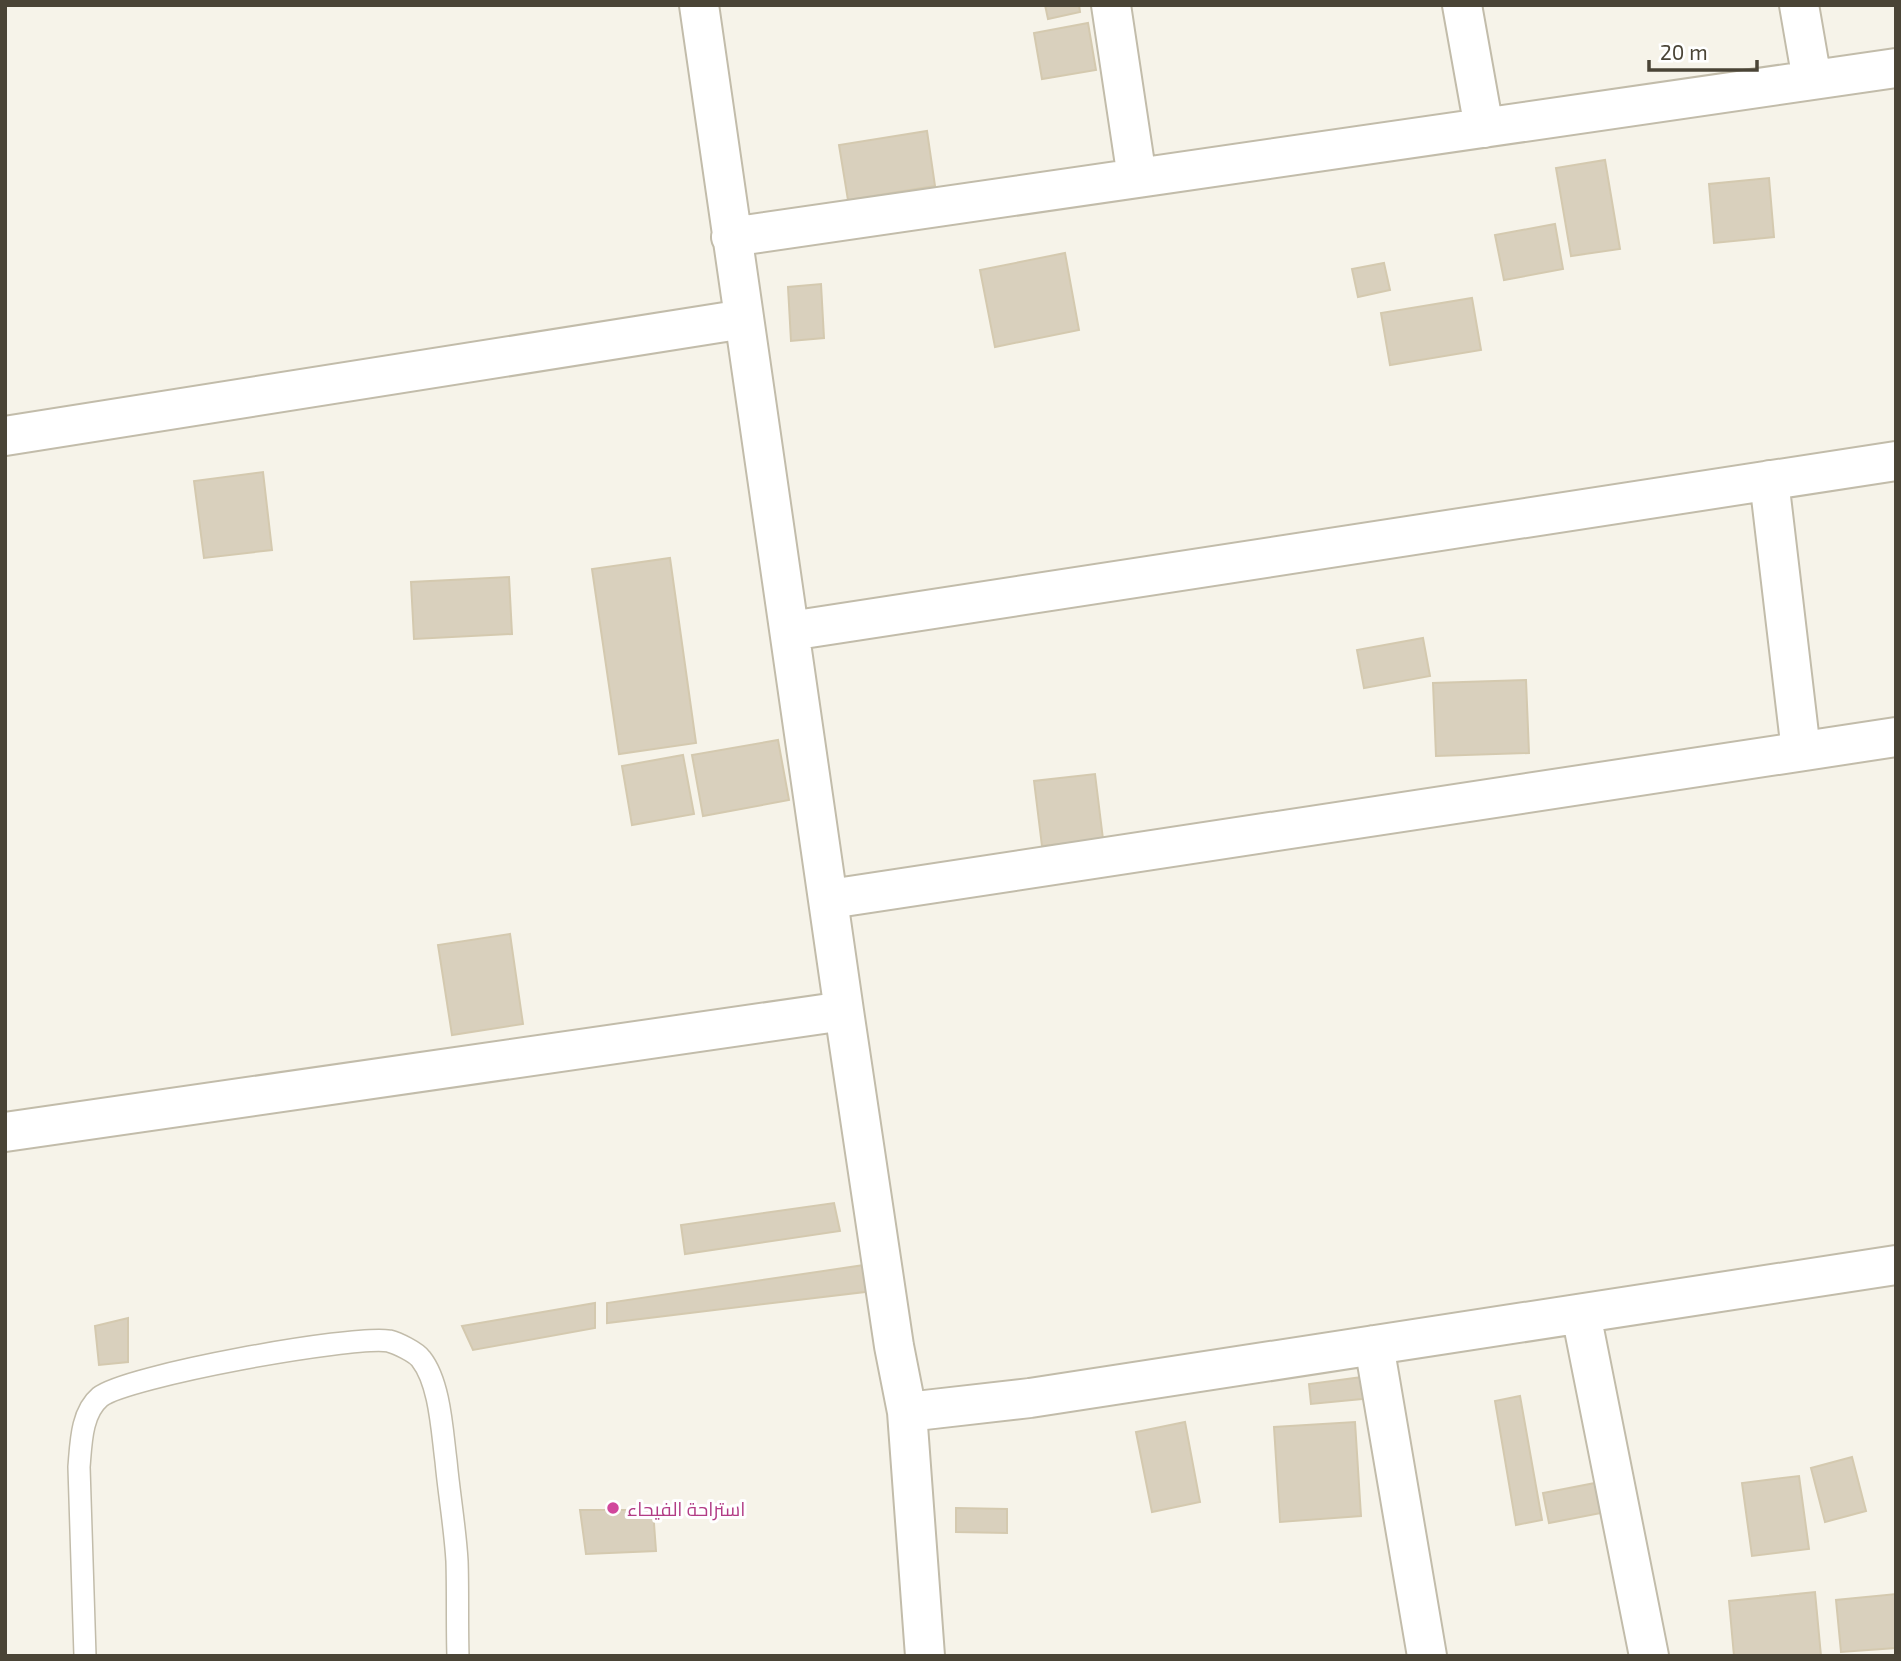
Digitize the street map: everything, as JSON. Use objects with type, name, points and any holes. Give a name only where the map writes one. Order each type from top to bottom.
[{"type":"street","points":[[699,5],[830,899],[844,1011],[894,1346],[907,1412],[925,1656]]},
{"type":"street","points":[[1111,5],[1137,178]]},
{"type":"street","points":[[1462,5],[1483,128]]},
{"type":"street","points":[[1800,5],[1812,80]]},
{"type":"street","points":[[732,236],[1896,68]]},
{"type":"street","points":[[5,436],[744,319]]},
{"type":"street","points":[[790,631],[1896,461]]},
{"type":"street","points":[[1769,480],[1801,751]]},
{"type":"street","points":[[830,899],[1896,737]]},
{"type":"street","points":[[5,1132],[844,1011]]},
{"type":"street","points":[[907,1412],[1030,1398],[1896,1265]]},
{"type":"street","points":[[1581,1314],[1649,1656]]},
{"type":"street","points":[[1374,1345],[1427,1656]]},
{"type":"lane","points":[[85,1656],[79,1466],[82,1435],[89,1413],[98,1399],[112,1390],[166,1375],[347,1341],[391,1341],[420,1357],[432,1378],[442,1425],[457,1558],[458,1656]]},
{"type":"building","points":[[1045,5],[1079,5],[1080,12],[1048,19]]},
{"type":"building","points":[[1088,23],[1096,70],[1042,79],[1034,33]]},
{"type":"building","points":[[927,131],[935,186],[848,200],[839,145]]},
{"type":"building","points":[[1605,160],[1620,249],[1571,256],[1556,168]]},
{"type":"building","points":[[1769,178],[1774,237],[1714,243],[1709,184]]},
{"type":"building","points":[[1555,224],[1563,269],[1504,280],[1495,235]]},
{"type":"building","points":[[1065,253],[1079,330],[995,347],[980,270]]},
{"type":"building","points":[[1384,263],[1390,290],[1358,297],[1352,269]]},
{"type":"building","points":[[821,284],[824,338],[791,341],[788,287]]},
{"type":"building","points":[[1472,298],[1481,350],[1390,365],[1381,313]]},
{"type":"building","points":[[263,472],[272,550],[204,558],[194,481]]},
{"type":"building","points":[[670,558],[696,743],[619,754],[592,569]]},
{"type":"building","points":[[509,577],[512,634],[414,639],[411,582]]},
{"type":"building","points":[[1423,638],[1430,676],[1364,688],[1357,650]]},
{"type":"building","points":[[1526,680],[1529,753],[1436,756],[1433,683]]},
{"type":"building","points":[[778,740],[789,800],[703,816],[692,755]]},
{"type":"building","points":[[683,755],[694,814],[632,825],[622,766]]},
{"type":"building","points":[[1095,774],[1103,839],[1042,846],[1034,781]]},
{"type":"building","points":[[510,934],[523,1024],[452,1035],[438,945]]},
{"type":"building","points":[[834,1203],[840,1231],[685,1254],[681,1225]]},
{"type":"building","points":[[871,1264],[873,1291],[607,1323],[607,1303]]},
{"type":"building","points":[[595,1303],[595,1328],[473,1350],[462,1326]]},
{"type":"building","points":[[128,1318],[128,1362],[99,1365],[95,1326]]},
{"type":"building","points":[[1370,1376],[1372,1398],[1311,1404],[1309,1384]]},
{"type":"building","points":[[1520,1396],[1542,1520],[1516,1525],[1495,1401]]},
{"type":"building","points":[[1185,1422],[1200,1502],[1152,1512],[1136,1432]]},
{"type":"building","points":[[1355,1422],[1361,1516],[1280,1522],[1274,1427]]},
{"type":"building","points":[[1852,1457],[1866,1511],[1825,1522],[1811,1468]]},
{"type":"building","points":[[1799,1476],[1809,1549],[1752,1556],[1742,1483]]},
{"type":"building","points":[[1595,1483],[1601,1513],[1549,1523],[1543,1493]]},
{"type":"building","points":[[956,1508],[1007,1509],[1007,1533],[956,1532]]},
{"type":"building","points":[[580,1510],[653,1510],[656,1551],[586,1554]]},
{"type":"building","points":[[1815,1592],[1821,1656],[1734,1656],[1729,1601]]},
{"type":"building","points":[[1896,1594],[1896,1648],[1841,1652],[1836,1600]]},
{"type":"place","name":"استراحة الفيحاء","points":[[613,1508]]}]
